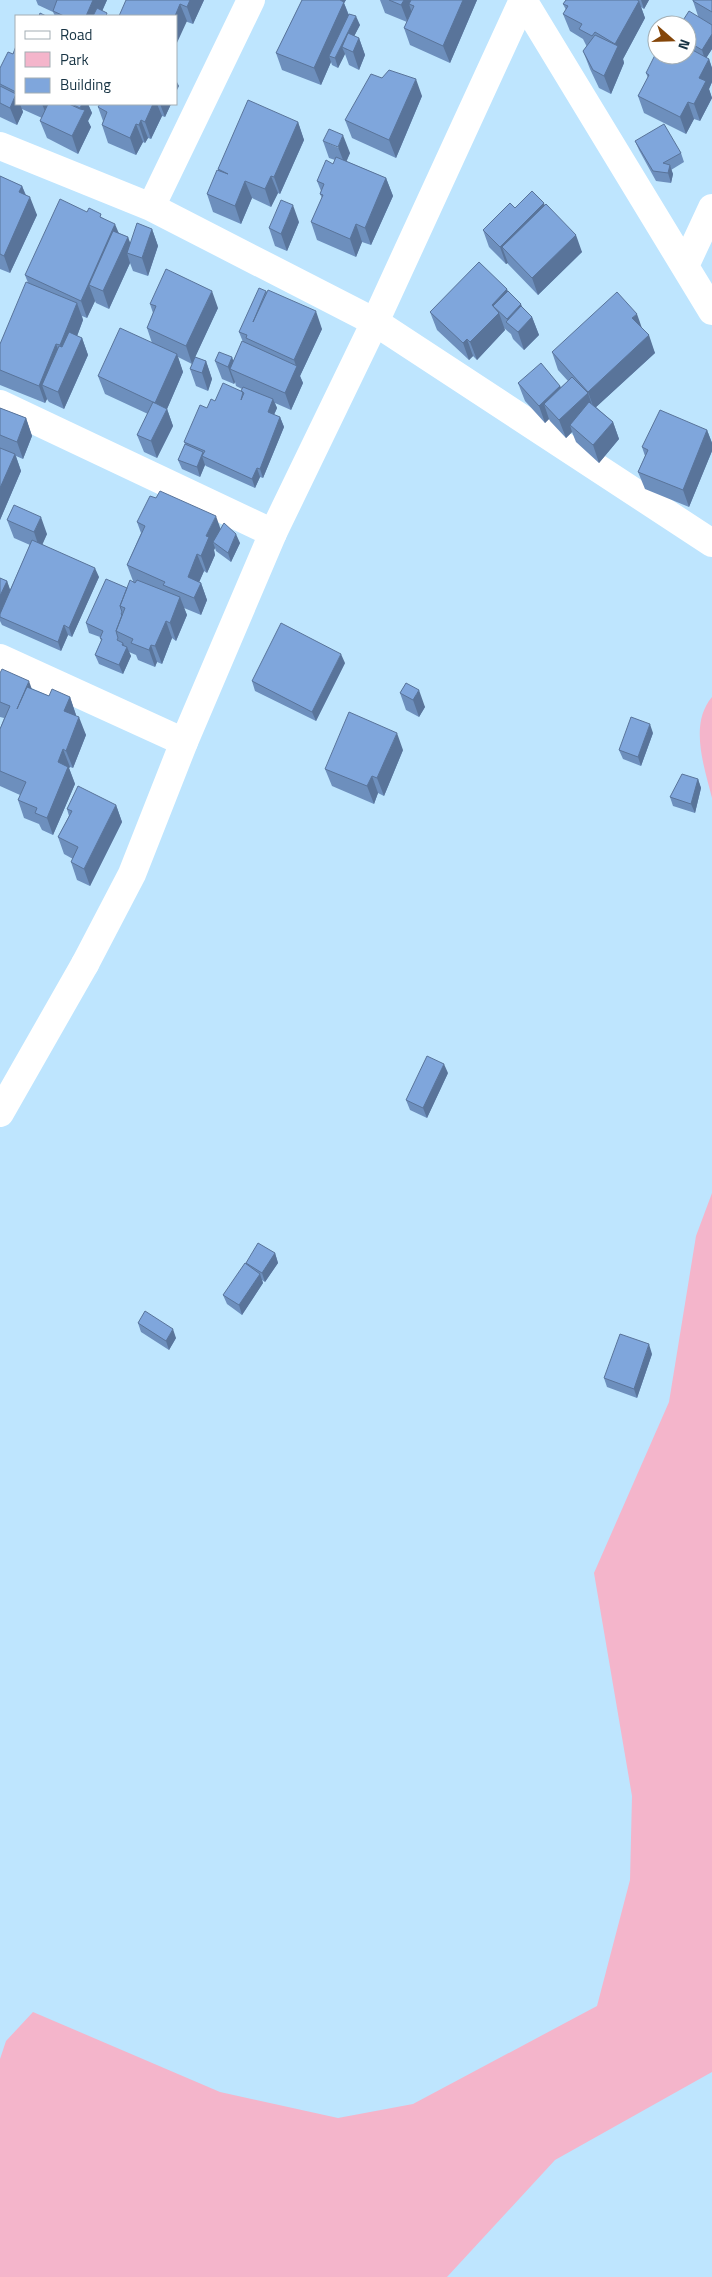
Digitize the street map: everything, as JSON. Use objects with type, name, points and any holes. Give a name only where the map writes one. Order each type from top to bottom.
[{"type":"street","points":[[151,207],[251,0]]},
{"type":"street","points":[[523,0],[712,312]]},
{"type":"street","points":[[0,1113],[85,964],[132,874],[184,742],[274,533],[375,322],[523,0]]},
{"type":"street","points":[[0,146],[151,207],[375,322],[712,543]]},
{"type":"street","points":[[684,266],[712,208]]},
{"type":"street","points":[[0,404],[274,533]]},
{"type":"street","points":[[0,658],[184,742]]},
{"type":"green space","points":[[712,697],[712,798],[702,759],[700,732],[705,708]]},
{"type":"green space","points":[[712,1193],[712,2072],[555,2160],[447,2277],[0,2277],[0,2059],[6,2041],[33,2012],[220,2092],[338,2118],[413,2104],[597,2006],[630,1880],[632,1796],[594,1573],[669,1402],[696,1236]]},
{"type":"building","points":[[57,0],[93,0],[86,15],[62,15],[53,11]]},
{"type":"building","points":[[126,0],[190,0],[187,7],[180,4],[175,15],[119,15]]},
{"type":"building","points":[[302,0],[340,0],[344,2],[314,68],[276,53]]},
{"type":"building","points":[[389,0],[404,0],[401,5]]},
{"type":"building","points":[[411,0],[463,0],[443,46],[404,28],[414,6],[409,4]]},
{"type":"building","points":[[566,0],[639,1],[615,44],[595,32],[592,36],[579,29],[582,24],[563,14],[568,6],[563,4]]},
{"type":"building","points":[[712,0],[712,12],[693,1]]},
{"type":"building","points":[[97,8],[107,13],[106,15],[94,15]]},
{"type":"building","points":[[689,11],[696,15],[686,15]]},
{"type":"building","points":[[349,14],[356,16],[335,58],[329,56]]},
{"type":"building","points":[[697,16],[712,25],[712,34],[702,50],[697,47]]},
{"type":"building","points":[[348,33],[359,38],[353,52],[342,47]]},
{"type":"building","points":[[595,35],[618,46],[604,76],[593,70],[583,51]]},
{"type":"building","points":[[15,49],[15,92],[0,84],[0,68],[8,52],[13,54]]},
{"type":"building","points":[[697,52],[709,59],[699,78],[706,81],[694,104],[688,102],[680,117],[638,96],[649,75],[646,73],[650,65],[697,65]]},
{"type":"building","points":[[389,70],[416,79],[389,140],[345,120],[371,74],[382,78]]},
{"type":"building","points":[[0,86],[15,94],[10,108],[0,103]]},
{"type":"building","points":[[248,100],[298,122],[274,177],[271,176],[265,189],[245,181],[235,206],[207,194],[217,170],[228,174],[218,169]]},
{"type":"building","points":[[48,105],[71,105],[85,110],[72,136],[40,121]]},
{"type":"building","points":[[99,105],[153,105],[145,122],[141,120],[139,125],[136,124],[130,138],[102,125],[107,112],[98,107]]},
{"type":"building","points":[[664,124],[681,153],[663,163],[670,165],[668,173],[653,171],[635,141]]},
{"type":"building","points":[[329,129],[343,135],[338,147],[323,141]]},
{"type":"building","points":[[336,157],[386,178],[365,228],[356,224],[350,239],[311,222],[323,195],[320,194],[324,184],[317,181],[326,160],[333,164]]},
{"type":"building","points":[[0,176],[22,186],[19,192],[30,197],[4,256],[0,254]]},
{"type":"building","points":[[532,191],[544,203],[500,247],[483,230],[510,203],[515,208]]},
{"type":"building","points":[[60,199],[87,212],[89,208],[101,214],[100,217],[115,224],[81,301],[25,275]]},
{"type":"building","points":[[281,200],[293,205],[281,234],[269,228]]},
{"type":"building","points":[[546,204],[576,235],[532,278],[502,247]]},
{"type":"building","points":[[137,223],[152,229],[142,258],[127,253]]},
{"type":"building","points":[[113,231],[128,237],[103,291],[89,285]]},
{"type":"building","points":[[479,262],[507,289],[492,305],[499,313],[470,342],[467,339],[463,343],[430,312]]},
{"type":"building","points":[[166,269],[212,291],[186,346],[147,328],[156,306],[150,304]]},
{"type":"building","points":[[26,282],[77,303],[60,345],[56,344],[39,386],[0,370],[0,344]]},
{"type":"building","points":[[259,288],[266,291],[253,322],[268,290],[316,311],[294,360],[246,338],[247,335],[239,332]]},
{"type":"building","points":[[508,291],[521,304],[507,319],[493,306]]},
{"type":"building","points":[[617,292],[637,314],[632,318],[649,335],[588,392],[552,352]]},
{"type":"building","points":[[521,306],[532,317],[518,332],[506,322]]},
{"type":"building","points":[[120,328],[177,354],[155,403],[98,376]]},
{"type":"building","points":[[69,332],[82,338],[58,392],[42,385],[59,346],[62,347]]},
{"type":"building","points":[[242,341],[297,366],[285,393],[230,369]]},
{"type":"building","points":[[219,352],[232,357],[228,367],[215,361]]},
{"type":"building","points":[[195,357],[206,361],[202,373],[190,369]]},
{"type":"building","points":[[541,363],[560,386],[539,406],[518,383]]},
{"type":"building","points":[[572,377],[588,393],[559,420],[544,404]]},
{"type":"building","points":[[223,383],[241,391],[243,387],[273,399],[268,412],[280,417],[260,469],[257,468],[252,479],[202,456],[205,451],[184,442],[200,405],[207,408],[211,399],[215,401]]},
{"type":"building","points":[[153,402],[167,409],[151,441],[137,435]]},
{"type":"building","points":[[589,402],[613,422],[593,445],[570,425]]},
{"type":"building","points":[[0,408],[26,418],[17,442],[0,435]]},
{"type":"building","points":[[660,410],[707,430],[683,490],[638,472],[648,450],[642,447]]},
{"type":"building","points":[[185,444],[203,452],[197,467],[178,460]]},
{"type":"building","points":[[0,448],[15,454],[0,488]]},
{"type":"building","points":[[160,491],[216,516],[206,536],[209,537],[201,556],[197,554],[188,577],[201,583],[194,598],[163,585],[165,582],[127,565],[145,526],[137,522],[150,496],[156,498]]},
{"type":"building","points":[[14,505],[41,517],[34,532],[7,520]]},
{"type":"building","points":[[224,523],[236,534],[228,553],[213,542]]},
{"type":"building","points":[[32,540],[95,568],[69,628],[64,625],[58,642],[0,617]]},
{"type":"building","points":[[0,578],[7,581],[0,596]]},
{"type":"building","points":[[106,579],[127,588],[120,606],[122,615],[116,631],[117,640],[127,647],[119,665],[95,655],[102,639],[100,638],[103,631],[86,623]]},
{"type":"building","points":[[130,580],[135,583],[137,580],[180,597],[170,623],[166,621],[155,646],[151,645],[149,650],[131,643],[133,639],[116,631],[125,608],[120,606]]},
{"type":"building","points":[[281,623],[341,654],[312,712],[252,681]]},
{"type":"building","points":[[2,669],[29,681],[17,709],[27,687],[49,696],[52,689],[70,697],[64,711],[79,717],[66,751],[63,749],[58,762],[68,767],[47,818],[35,813],[37,808],[18,800],[26,782],[0,771],[0,729],[10,706],[0,702],[0,673]]},
{"type":"building","points":[[406,683],[419,690],[413,700],[400,693]]},
{"type":"building","points":[[349,712],[397,733],[377,778],[372,776],[367,786],[325,769]]},
{"type":"building","points":[[631,717],[650,724],[638,757],[619,750]]},
{"type":"building","points":[[682,774],[698,779],[691,804],[670,797]]},
{"type":"building","points":[[78,786],[116,805],[84,869],[71,862],[78,847],[58,837],[72,811],[67,809]]},
{"type":"building","points":[[427,1056],[444,1064],[423,1108],[406,1100]]},
{"type":"building","points":[[258,1243],[275,1253],[262,1273],[246,1263]]},
{"type":"building","points":[[245,1263],[260,1274],[239,1305],[223,1295]]},
{"type":"building","points":[[145,1311],[173,1329],[166,1341],[138,1323]]},
{"type":"building","points":[[620,1334],[649,1344],[634,1389],[604,1378]]}]
